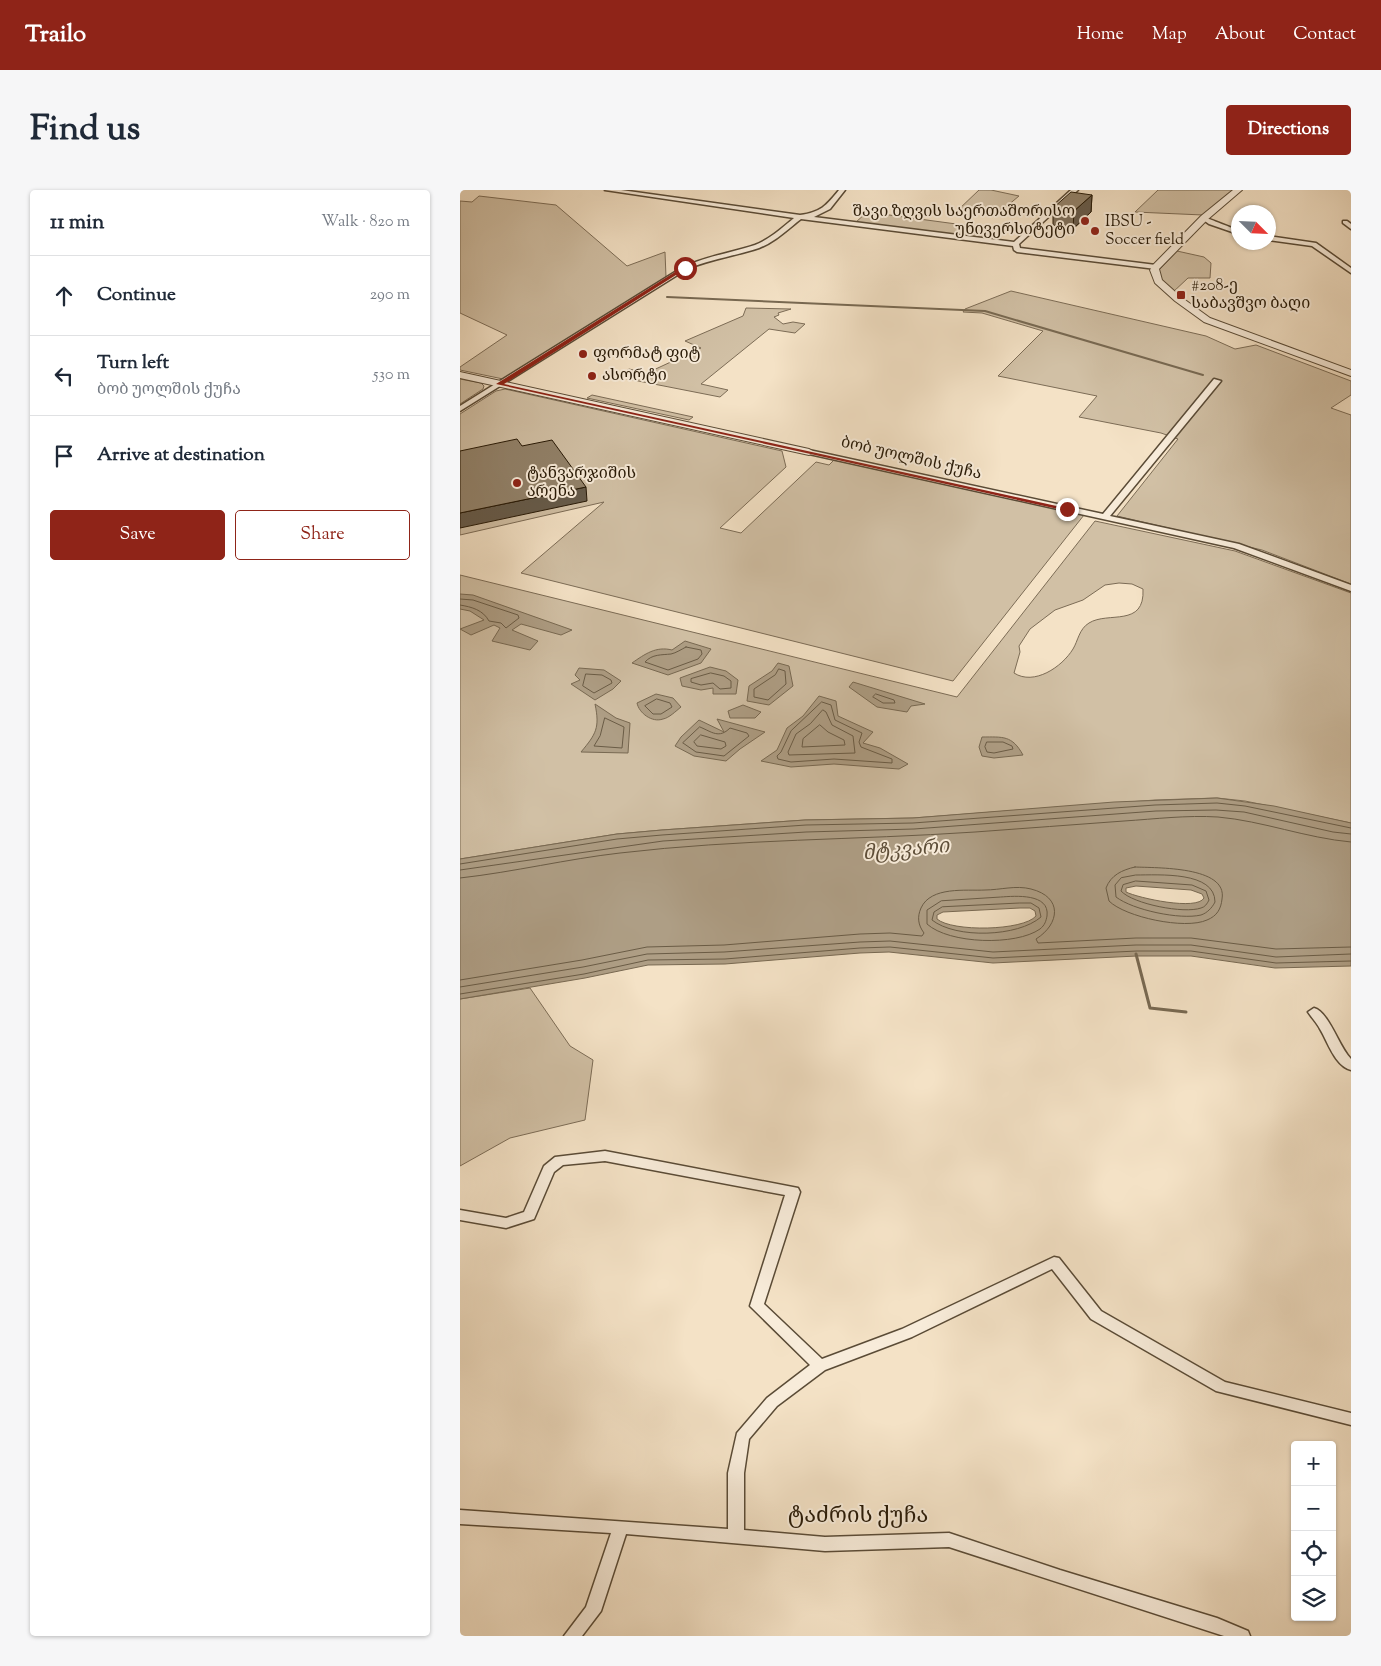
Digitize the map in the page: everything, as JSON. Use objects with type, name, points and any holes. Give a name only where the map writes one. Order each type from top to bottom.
[{"type":"street","points":[[608,190],[822,220],[1016,244],[1075,190]]},
{"type":"street","points":[[822,220],[828,208],[842,190]]},
{"type":"street","points":[[1238,190],[1204,218],[1154,270],[1158,281],[1178,299],[1207,320],[1351,373]]},
{"type":"street","points":[[460,408],[685,268],[706,259],[757,246],[770,240],[800,217],[814,215],[828,208]]},
{"type":"street","points":[[1204,218],[1211,223],[1231,230]]},
{"type":"street","points":[[1276,239],[1314,244],[1351,271]]},
{"type":"street","points":[[1016,244],[1018,250],[1156,268]]},
{"type":"street","name":"ბობ უოლშის ქუჩა","points":[[460,375],[1236,546],[1351,588]]},
{"type":"street","points":[[1105,517],[1217,380]]},
{"type":"street","points":[[1314,1012],[1324,1022],[1338,1054],[1351,1066]]},
{"type":"street","points":[[460,1215],[506,1224],[529,1215],[549,1169],[560,1160],[605,1156],[793,1192],[757,1306],[820,1366]]},
{"type":"street","points":[[736,1536],[736,1473],[742,1437],[772,1402],[820,1366],[907,1333],[1054,1262],[1096,1315],[1221,1387],[1351,1419]]},
{"type":"street","name":"ტაძრის ქუჩა","points":[[460,1517],[621,1526],[825,1544],[949,1540],[1060,1577],[1217,1625],[1242,1636]]},
{"type":"street","points":[[572,1636],[593,1611],[621,1526]]},
{"type":"shaded area","points":[[979,190],[991,190],[1019,196],[995,216],[958,210]]},
{"type":"shaded area","points":[[1158,190],[1233,190],[1203,215],[1135,212]]},
{"type":"shaded area","points":[[479,196],[556,205],[627,266],[665,252],[666,277],[503,379],[460,370],[460,367],[507,335],[460,313],[460,201],[472,202]]},
{"type":"shaded area","points":[[867,212],[1001,230],[987,240],[855,223]]},
{"type":"shaded area","points":[[1177,251],[1204,257],[1211,263],[1210,278],[1188,278],[1172,293],[1159,279],[1158,271]]},
{"type":"shaded area","points":[[1011,291],[1206,336],[1235,349],[1256,345],[1351,381],[1351,395],[1331,408],[1351,415],[1351,584],[1262,550],[1117,516],[1178,439],[1161,433],[1079,417],[1097,396],[998,376],[1043,331],[982,313],[963,312],[965,309]]},
{"type":"shaded area","points":[[746,308],[791,309],[778,313],[779,315],[774,317],[783,324],[793,322],[805,324],[795,333],[769,329],[701,384],[728,390],[720,397],[618,377],[629,369],[647,373],[701,348],[685,341],[743,316]]},
{"type":"shaded area","points":[[460,379],[481,383],[484,386],[483,389],[460,404]]},
{"type":"shaded area","points":[[505,389],[782,451],[786,467],[720,528],[741,533],[816,462],[829,465],[834,460],[1084,515],[953,681],[521,573],[604,502],[460,535],[460,414],[496,391]]},
{"type":"shaded area","points":[[592,395],[693,417],[689,420],[587,398]]},
{"type":"shaded area","points":[[1095,521],[1235,551],[1351,593],[1351,823],[1245,801],[1217,798],[1155,800],[913,818],[805,820],[662,830],[617,834],[460,859],[460,575],[957,697]],"holes":[[[1132,584],[1143,589],[1142,601],[1138,609],[1132,614],[1089,623],[1081,632],[1068,656],[1047,673],[1030,677],[1014,673],[1020,652],[1019,646],[1030,629],[1055,610],[1083,600],[1105,585]]]},
{"type":"shaded area","points":[[530,988],[570,1046],[593,1060],[585,1120],[510,1138],[460,1166],[460,999]]},
{"type":"water","points":[[460,594],[473,595],[572,630],[561,635],[521,624],[512,630],[538,641],[530,650],[492,641],[500,628],[494,625],[471,635],[460,629],[484,620],[470,611],[460,609]]},
{"type":"water","points":[[685,641],[711,649],[701,663],[668,675],[632,663],[656,650],[672,650]]},
{"type":"water","points":[[778,663],[789,666],[793,686],[769,705],[747,701],[749,686],[772,671]]},
{"type":"water","points":[[710,667],[726,671],[738,680],[736,694],[713,694],[713,688],[701,690],[682,686],[680,678]]},
{"type":"water","points":[[579,668],[604,670],[621,681],[613,689],[595,700],[571,684],[580,680],[575,675]]},
{"type":"water","points":[[853,682],[925,704],[911,706],[907,712],[877,707],[849,687]]},
{"type":"water","points":[[656,694],[673,698],[681,707],[665,718],[655,720],[650,718],[643,714],[637,703]]},
{"type":"water","points":[[819,696],[836,701],[838,716],[873,732],[863,743],[880,748],[908,764],[899,769],[834,764],[791,767],[761,761],[777,750],[787,728],[803,716]]},
{"type":"water","points":[[595,704],[616,718],[630,723],[628,753],[581,752],[596,730]]},
{"type":"water","points":[[743,705],[761,712],[755,718],[730,718],[728,711]]},
{"type":"water","points":[[717,719],[765,732],[726,761],[694,756],[675,746],[681,737],[699,720],[724,732]]},
{"type":"water","points":[[982,737],[1006,738],[1019,748],[1023,755],[994,758],[982,756],[979,747]]},
{"type":"water","name":"მტკვარი","points":[[1217,798],[1274,806],[1351,823],[1351,966],[1275,968],[1191,956],[1137,956],[993,963],[889,952],[860,953],[725,964],[648,965],[585,978],[460,999],[460,859],[617,834],[662,830],[805,820],[913,818],[1114,802]],"holes":[[[1136,886],[1191,890],[1202,894],[1204,898],[1199,902],[1179,903],[1154,900],[1126,892],[1126,888]],[[1030,908],[1035,911],[1036,916],[1029,921],[1017,925],[987,928],[957,926],[937,919],[937,915],[943,912]]]},
{"type":"building","points":[[1071,192],[1092,195],[1074,211],[1053,208]]},
{"type":"building","name":"ტანვარჯიშის არენა","points":[[517,439],[522,446],[552,440],[586,487],[460,513],[460,451]]},
{"type":"waterway","points":[[667,297],[985,311],[1203,375]]},
{"type":"waterway","points":[[1136,954],[1150,1008],[1186,1012]]},
{"type":"place","name":"შავი ზღვის საერთაშორისო უნივერსიტეტი","points":[[1085,221]]},
{"type":"place","name":"IBSU - Soccer field","points":[[1095,231]]},
{"type":"place","name":"#208-ე საბავშვო ბაღი","points":[[1181,295]]},
{"type":"place","name":"ფორმატ ფიტ","points":[[583,354]]},
{"type":"place","name":"ასორტი","points":[[592,376]]},
{"type":"place","name":"ტანვარჯიშის არენა","points":[[517,483]]},
{"type":"route","points":[[685,268],[592,324],[499,384],[1067,509]]}]
